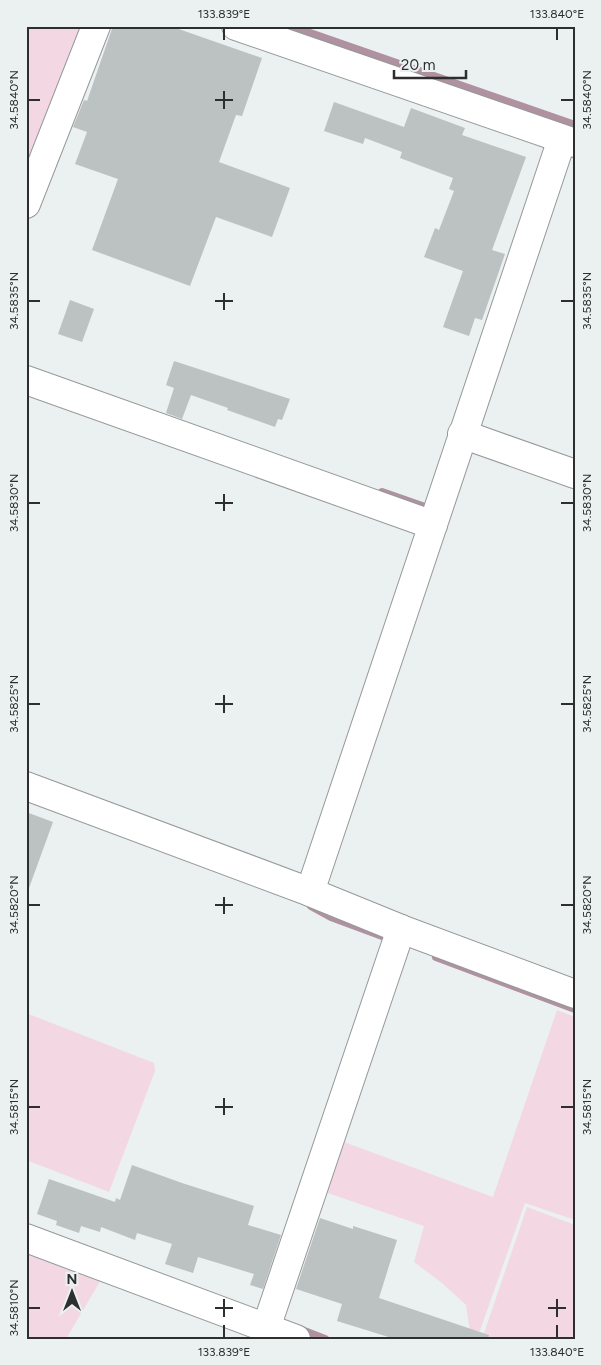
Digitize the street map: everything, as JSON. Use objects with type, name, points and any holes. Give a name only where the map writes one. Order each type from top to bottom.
[{"type":"street","points":[[26,204],[96,26]]},
{"type":"street","points":[[236,26],[568,141],[462,434],[310,892]]},
{"type":"street","points":[[26,380],[433,525]]},
{"type":"street","points":[[462,434],[575,474]]},
{"type":"street","points":[[26,786],[310,892],[398,938],[575,994]]},
{"type":"street","points":[[269,1320],[398,938]]},
{"type":"street","points":[[26,1238],[269,1320],[296,1339]]},
{"type":"shaded area","points":[[26,26],[81,26],[26,174]]},
{"type":"shaded area","points":[[557,1010],[575,1017],[575,1220],[525,1203],[477,1339],[471,1339],[466,1305],[442,1283],[414,1262],[424,1226],[319,1190],[336,1139],[493,1197]]},
{"type":"shaded area","points":[[26,1013],[154,1063],[155,1071],[109,1192],[26,1160]]},
{"type":"shaded area","points":[[527,1207],[575,1225],[575,1339],[482,1339]]},
{"type":"shaded area","points":[[26,1249],[102,1278],[66,1339],[26,1339]]},
{"type":"building","points":[[113,26],[170,26],[262,58],[242,116],[236,115],[219,162],[290,188],[272,237],[216,217],[190,286],[92,250],[118,179],[75,164],[87,132],[73,127],[84,100],[87,101]]},
{"type":"building","points":[[334,102],[404,127],[411,108],[465,128],[462,135],[526,157],[492,250],[505,254],[482,320],[475,318],[469,336],[443,327],[463,271],[424,257],[435,228],[439,230],[454,191],[449,189],[453,178],[400,158],[402,152],[365,138],[363,144],[324,131]]},
{"type":"building","points":[[70,300],[94,309],[82,342],[58,334]]},
{"type":"building","points":[[174,361],[290,399],[282,420],[278,419],[275,427],[191,395],[182,419],[166,413],[174,388],[166,385]]},
{"type":"building","points":[[26,812],[53,822],[29,888],[26,888]]},
{"type":"building","points":[[132,1165],[254,1206],[248,1225],[281,1235],[263,1289],[250,1285],[254,1274],[198,1257],[193,1273],[165,1264],[172,1244],[137,1233],[135,1240],[101,1227],[100,1232],[81,1226],[79,1233],[56,1225],[57,1221],[37,1214],[49,1179],[115,1202],[116,1198],[120,1200]]},
{"type":"building","points":[[320,1218],[353,1229],[353,1226],[397,1240],[379,1298],[489,1335],[488,1339],[395,1339],[337,1321],[342,1304],[296,1289]]},
{"type":"waterway","points":[[290,26],[575,125]]},
{"type":"waterway","points":[[382,492],[425,507]]},
{"type":"waterway","points":[[311,906],[331,917],[393,940]]},
{"type":"waterway","points":[[436,957],[575,1009]]},
{"type":"waterway","points":[[299,1329],[325,1339]]}]
